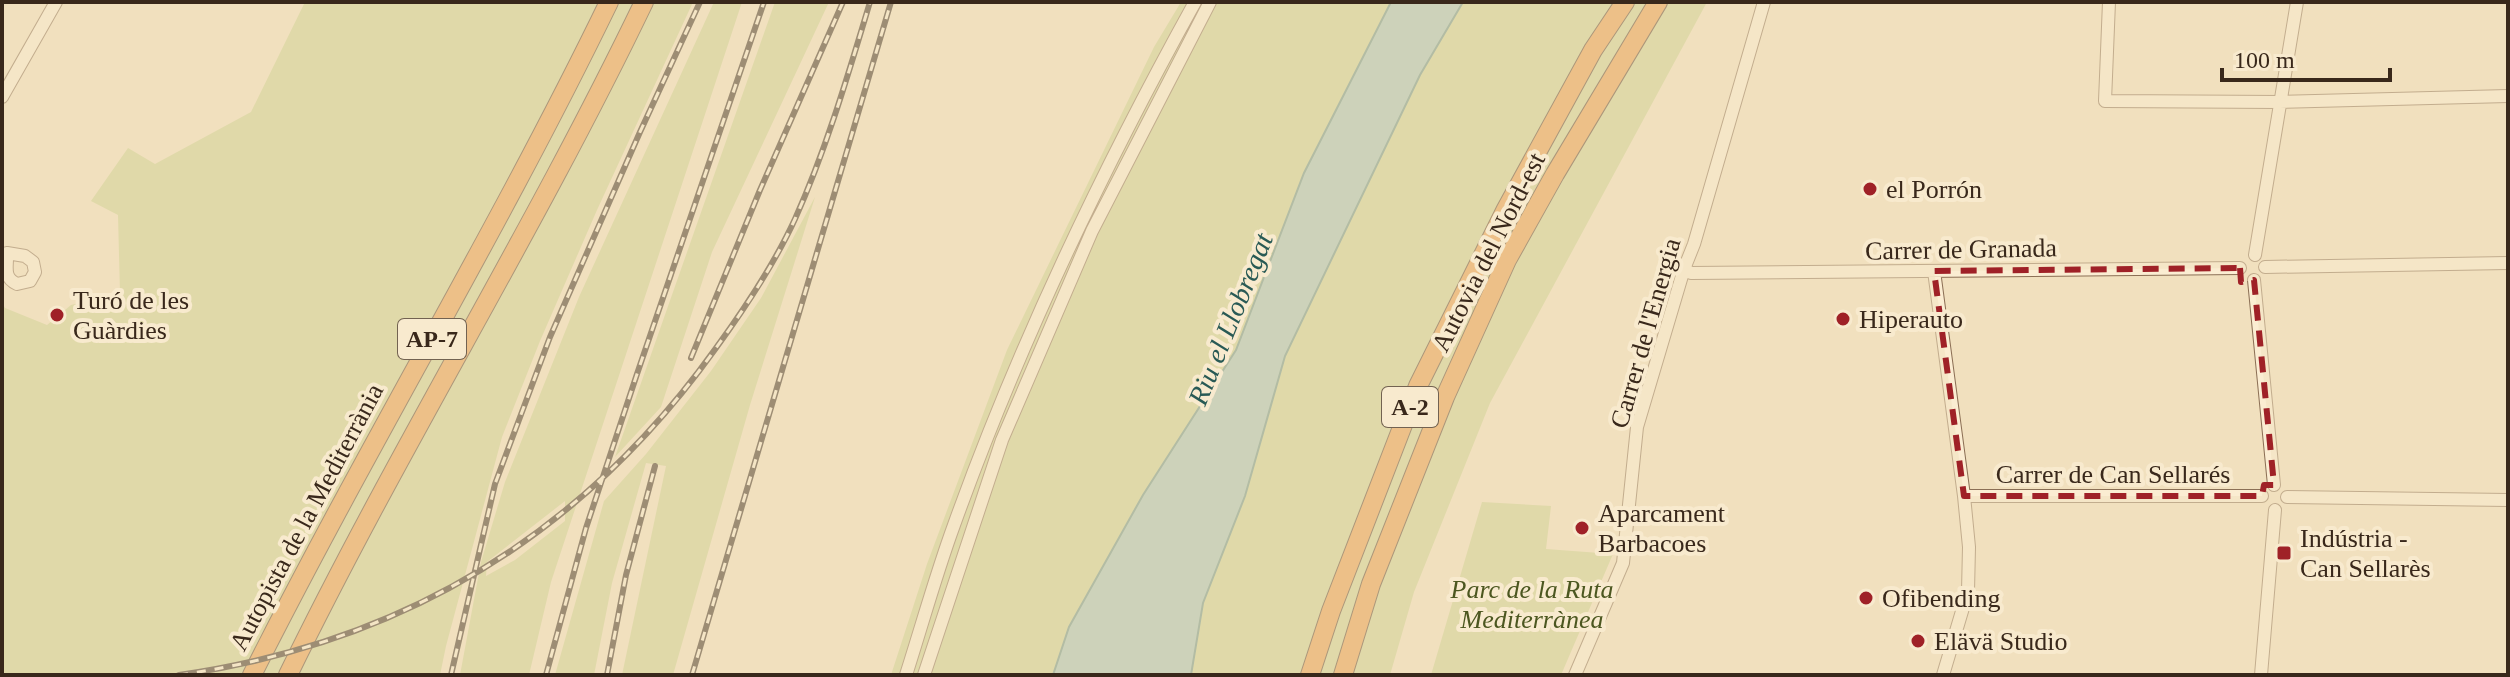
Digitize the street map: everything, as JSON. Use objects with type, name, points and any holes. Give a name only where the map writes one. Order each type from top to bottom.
[{"type":"highway","name":"Autopista de la Mediterrània","points":[[252,675],[524,168],[609,2]]},
{"type":"highway","name":"AP-7","points":[[288,675],[331,589],[528,228],[644,2]]},
{"type":"highway","points":[[1593,50],[1617,2]]},
{"type":"highway","name":"Autovia del Nord-est","points":[[1310,675],[1331,611],[1418,386],[1506,209],[1593,50],[1625,2]]},
{"type":"highway","name":"Autovia del Nord-est","points":[[1343,675],[1371,584],[1445,397],[1507,260],[1658,4]]},
{"type":"street","points":[[2,97],[56,2]]},
{"type":"street","points":[[906,675],[954,525],[1018,362],[1074,235],[1136,109],[1195,2]]},
{"type":"street","points":[[924,675],[1002,440],[1092,231],[1210,2]]},
{"type":"street","name":"Carrer de l'Energia","points":[[1575,675],[1623,563],[1637,427],[1764,2]]},
{"type":"street","points":[[2109,2],[2105,101],[2280,102],[2508,96]]},
{"type":"street","points":[[2255,255],[2297,2]]},
{"type":"street","points":[[2255,255],[2263,260],[2265,267],[2263,275],[2254,280],[2243,276],[2240,268],[2245,257],[2255,255]]},
{"type":"street","points":[[2265,267],[2508,263]]},
{"type":"street","name":"Carrer de Granada","points":[[1684,269],[1691,273],[2240,268]]},
{"type":"street","points":[[1934,271],[1969,547],[1968,591],[1943,675]]},
{"type":"street","points":[[2254,280],[2274,485]]},
{"type":"street","points":[[2274,485],[2283,489],[2287,497],[2283,506],[2275,510],[2265,506],[2262,496],[2266,488],[2274,485]]},
{"type":"street","name":"Carrer de Can Sellarés","points":[[1964,496],[2262,496]]},
{"type":"street","points":[[2287,497],[2508,500]]},
{"type":"street","points":[[2261,675],[2275,510]]},
{"type":"highlighted area","points":[[2240,268],[2241,282],[2254,280],[2274,485],[2264,485],[2262,496],[1964,496],[1934,271]]},
{"type":"green space","points":[[305,2],[693,2],[597,210],[502,437],[440,675],[2,675],[2,303],[5,308],[47,325],[71,305],[120,293],[118,215],[91,201],[128,148],[155,164],[251,112]]},
{"type":"green space","points":[[714,2],[742,2],[551,582],[529,675],[460,675],[481,562],[505,482],[579,297]],"holes":[[[565,501],[565,521],[515,560],[486,576],[487,562]]]},
{"type":"green space","points":[[775,2],[829,2],[712,252],[661,407],[615,457]]},
{"type":"green space","points":[[1181,2],[1391,2],[1304,173],[1236,350],[1143,495],[1069,627],[1053,675],[891,675],[927,564],[1007,350],[1154,47]]},
{"type":"green space","points":[[1463,2],[1707,2],[1490,403],[1414,592],[1390,675],[1191,675],[1203,603],[1245,496],[1285,356],[1420,75]]},
{"type":"green space","points":[[815,197],[750,405],[673,675],[622,675],[666,466],[646,463],[612,583],[594,675],[555,675],[604,501],[646,454],[711,371],[761,298]]},
{"type":"green space","name":"Parc de la Ruta Mediterrànea","points":[[1482,502],[1551,506],[1546,549],[1613,554],[1561,675],[1431,675]]},
{"type":"water","points":[[1391,2],[1463,2],[1420,75],[1285,356],[1245,496],[1203,603],[1191,675],[1053,675],[1069,627],[1143,495],[1236,350],[1304,173]]},
{"type":"railway","points":[[451,675],[495,484],[550,337],[700,2]]},
{"type":"railway","points":[[546,675],[586,528],[764,2]]},
{"type":"railway","points":[[691,358],[760,190],[843,2]]},
{"type":"railway","points":[[179,675],[261,659],[339,636],[413,606],[482,569],[547,524],[608,473],[664,414],[716,348],[778,253],[817,166],[870,2]]},
{"type":"railway","points":[[692,675],[891,2]]},
{"type":"railway","points":[[607,675],[626,575],[655,466]]},
{"type":"place","name":"el Porrón","points":[[1870,189]]},
{"type":"place","name":"Turó de les Guàrdies","points":[[57,315]]},
{"type":"place","name":"Hiperauto","points":[[1843,319]]},
{"type":"place","name":"Aparcament Barbacoes","points":[[1582,528]]},
{"type":"place","name":"Indústria - Can Sellarès","points":[[2284,553]]},
{"type":"place","name":"Ofibending","points":[[1866,598]]},
{"type":"place","name":"Elävä Studio","points":[[1918,641]]},
{"type":"water label","name":"Riu el Llobregat","points":[[1230,319]]}]
